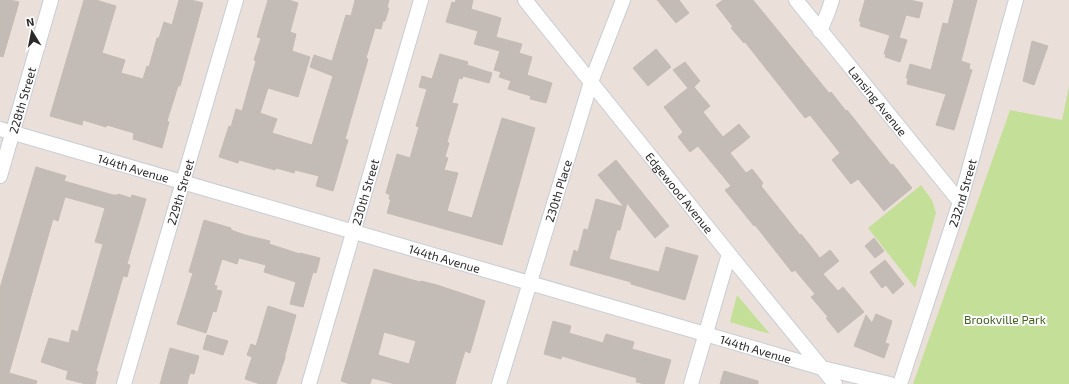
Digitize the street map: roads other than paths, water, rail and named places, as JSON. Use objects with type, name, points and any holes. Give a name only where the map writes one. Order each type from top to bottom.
[{"type":"street","name":"228th Street","points":[[0,176],[6,131],[51,0]]},
{"type":"street","name":"229th Street","points":[[124,384],[236,0]]},
{"type":"street","name":"230th Street","points":[[309,384],[421,0]]},
{"type":"street","name":"Edgewood Avenue","points":[[525,0],[835,384]]},
{"type":"street","name":"230th Place","points":[[500,384],[529,283],[591,82],[623,0]]},
{"type":"street","name":"Lansing Avenue","points":[[796,0],[960,202]]},
{"type":"street","points":[[820,31],[832,0]]},
{"type":"street","name":"232nd Street","points":[[900,384],[960,202],[1016,0]]},
{"type":"street","name":"144th Avenue","points":[[6,131],[822,368],[890,384]]},
{"type":"street","points":[[691,384],[729,254]]},
{"type":"park label","name":"Brookville Park","points":[[1005,319]]}]
